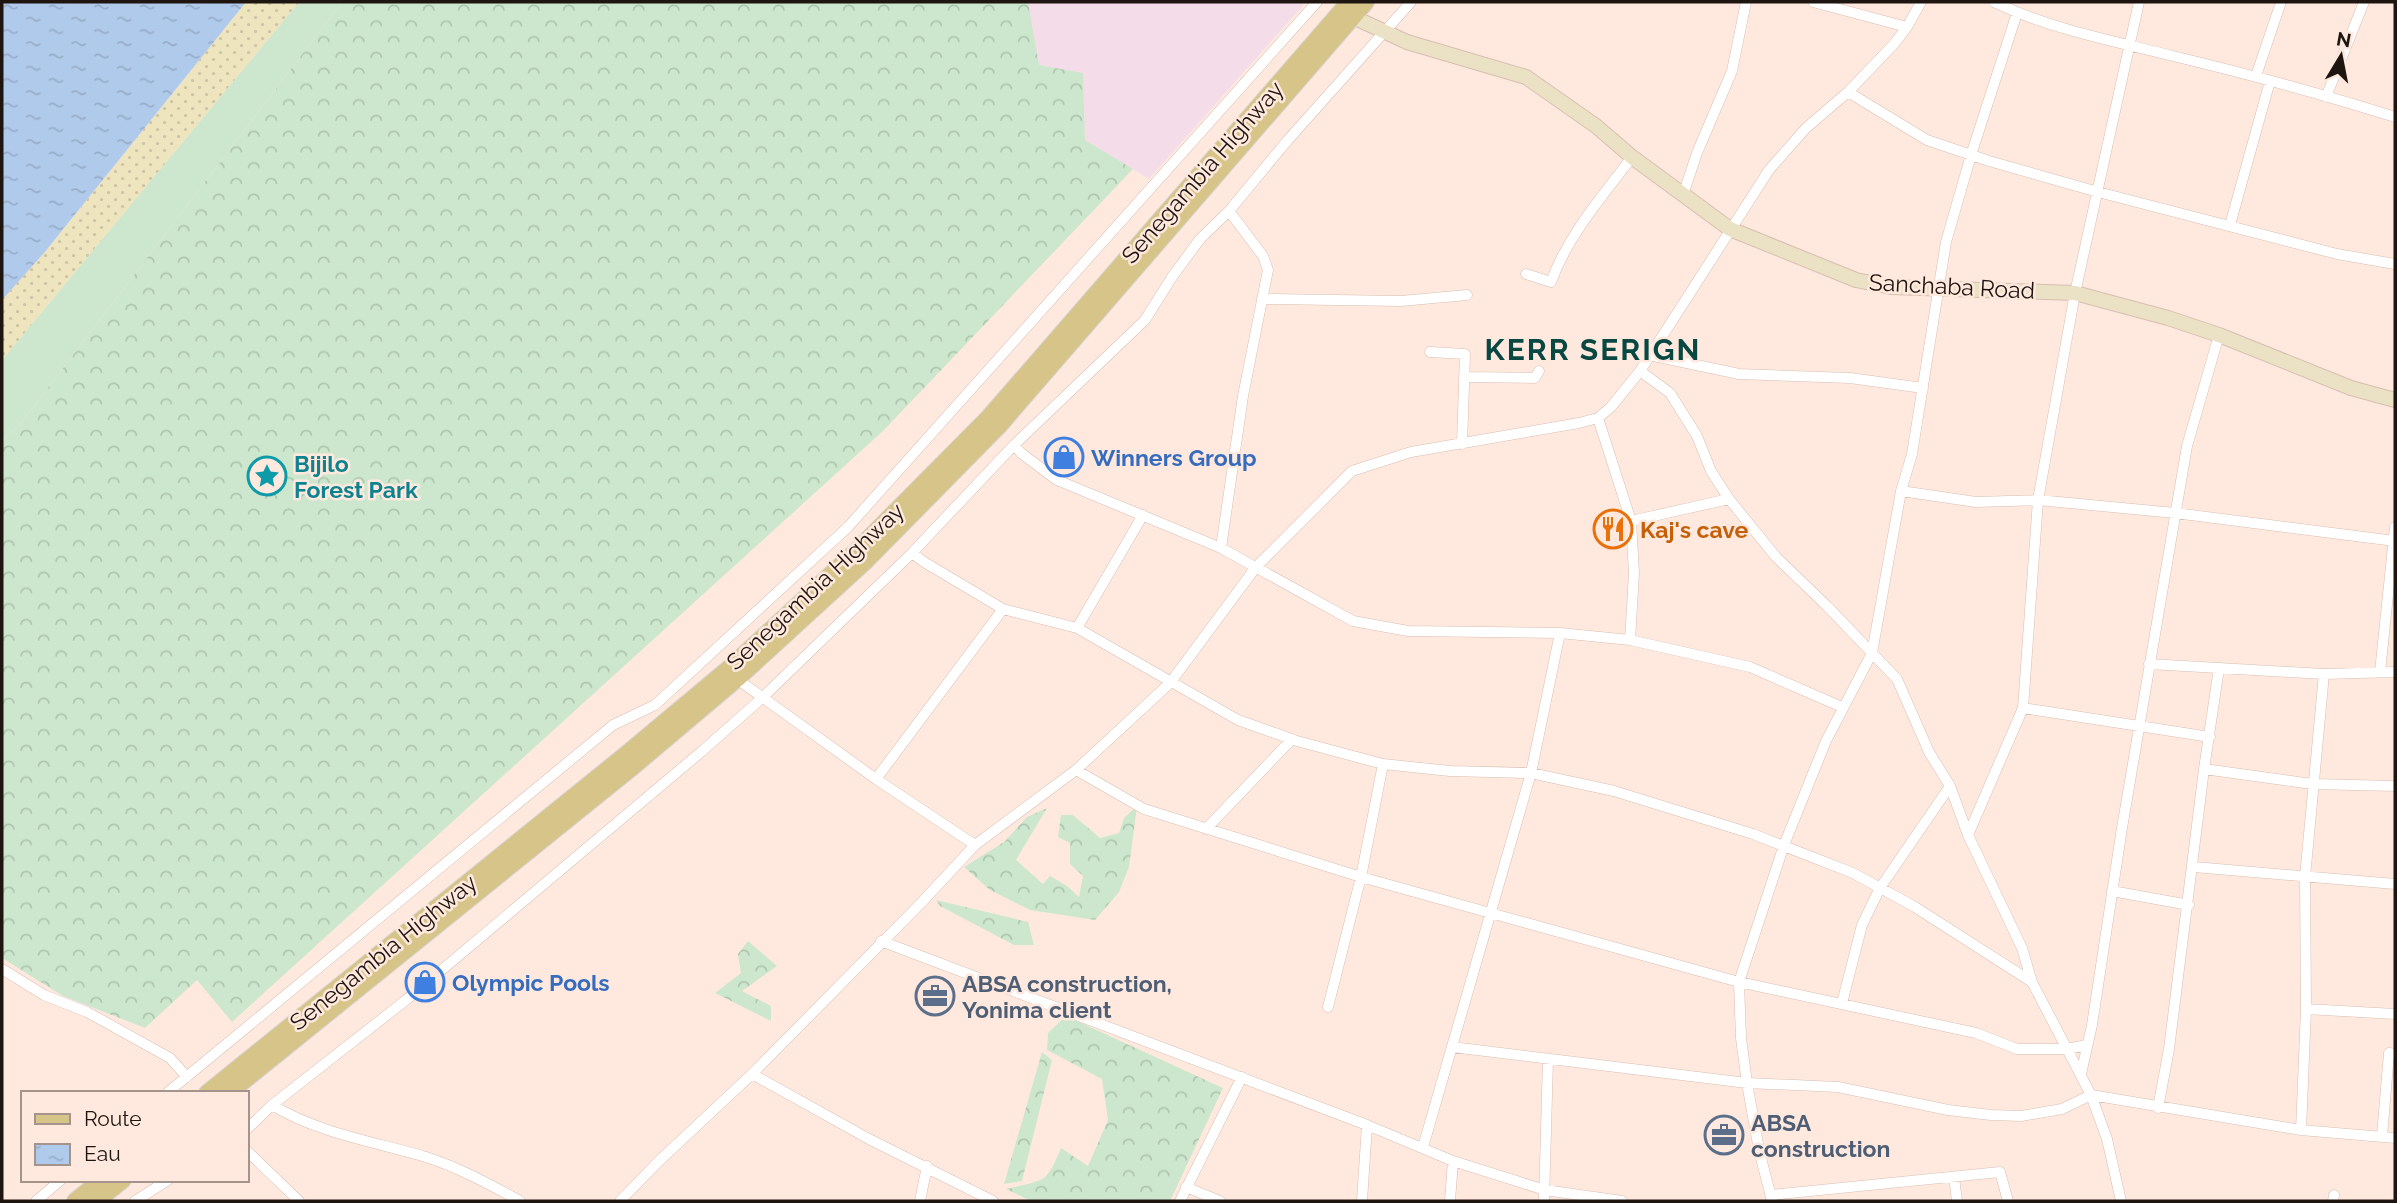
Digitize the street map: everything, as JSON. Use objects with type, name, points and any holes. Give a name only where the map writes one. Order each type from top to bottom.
[{"type":"main road","name":"Senegambia Highway","points":[[209,1091],[728,669],[857,550],[989,417],[1351,9],[1366,2]]},
{"type":"main road","name":"Senegambia Highway","points":[[231,1091],[634,766],[737,679],[867,560],[999,426],[1351,9]]},
{"type":"main road","points":[[75,1201],[99,1182]]},
{"type":"main road","points":[[97,1201],[121,1182]]},
{"type":"street","points":[[170,1091],[612,725],[654,705],[848,527],[1317,2]]},
{"type":"street","points":[[248,1128],[272,1105],[417,991],[762,698],[912,553],[1014,445],[1145,320],[1200,239],[1228,211],[1411,2]]},
{"type":"street","points":[[1683,195],[1697,153],[1732,71],[1746,2]]},
{"type":"street","points":[[1813,2],[1908,27]]},
{"type":"street","points":[[620,1201],[752,1074],[975,845],[1076,770],[1170,683],[1255,567],[1352,471],[1411,452],[1598,418],[1611,407],[1640,371],[1769,170],[1806,128],[1848,92],[1908,27],[1921,2]]},
{"type":"street","points":[[1994,2],[2017,13],[2096,37],[2256,76],[2395,116]]},
{"type":"street","points":[[1968,835],[2023,708],[2038,500],[2075,293],[2139,2]]},
{"type":"street","points":[[2256,76],[2281,2]]},
{"type":"street","points":[[2326,97],[2364,2]]},
{"type":"street","name":"Sanchaba Road","points":[[1351,9],[1384,32],[1446,55],[1526,77],[1596,126],[1632,157],[1730,229],[1856,280],[1891,287],[2075,293],[2219,335],[2351,388],[2395,400]]},
{"type":"street","points":[[2008,1201],[2000,1172],[1772,1198],[1759,1150],[1747,1083],[1741,1038],[1739,982],[1784,845],[1842,707],[1871,653],[1901,491],[1912,454],[1946,242],[2017,13]]},
{"type":"street","points":[[2230,225],[2270,80]]},
{"type":"street","points":[[1848,92],[1927,140],[1971,155],[2098,192],[2337,254],[2395,264]]},
{"type":"street","points":[[1526,274],[1551,282],[1560,256],[1632,157]]},
{"type":"street","points":[[1221,548],[1243,396],[1268,270],[1263,256],[1228,211]]},
{"type":"street","points":[[1262,299],[1401,301],[1467,295]]},
{"type":"street","points":[[2081,1074],[2187,446],[2219,335]]},
{"type":"street","points":[[1430,352],[1465,354],[1462,444]]},
{"type":"street","points":[[1650,355],[1740,374],[1850,378],[1923,388]]},
{"type":"street","points":[[1464,377],[1535,377],[1539,371]]},
{"type":"street","points":[[1640,371],[1670,393],[1697,436],[1711,471],[1729,499],[1776,557],[1897,679],[1929,752],[1950,786],[1968,835],[2022,948],[2032,982],[2091,1095],[2107,1139],[2121,1201]]},
{"type":"street","points":[[1598,418],[1631,521],[1634,573],[1630,640]]},
{"type":"street","points":[[1014,445],[1057,480],[1221,548],[1353,621],[1408,631],[1560,633],[1630,640],[1750,667],[1842,707]]},
{"type":"street","points":[[1901,491],[1976,502],[2038,500],[2175,513],[2394,541]]},
{"type":"street","points":[[1631,521],[1729,499]]},
{"type":"street","points":[[1077,628],[1143,515]]},
{"type":"street","points":[[2380,672],[2395,527]]},
{"type":"street","points":[[912,553],[1003,609],[1077,628],[1238,720],[1292,739],[1383,764],[1450,771],[1531,774],[1614,791],[1754,834],[1853,873],[1915,907],[2032,982]]},
{"type":"street","points":[[876,779],[1003,609]]},
{"type":"street","points":[[1423,1147],[1531,774],[1560,633]]},
{"type":"street","points":[[2149,664],[2324,674],[2395,672]]},
{"type":"street","points":[[2158,1108],[2189,905],[2204,769],[2219,667]]},
{"type":"street","points":[[2301,1130],[2306,1009],[2305,877],[2324,674]]},
{"type":"street","points":[[737,679],[876,779],[975,845]]},
{"type":"street","points":[[2023,708],[2210,737]]},
{"type":"street","points":[[1206,829],[1292,739]]},
{"type":"street","points":[[1328,1007],[1360,877],[1383,764]]},
{"type":"street","points":[[2204,769],[2312,784],[2395,786]]},
{"type":"street","points":[[1076,770],[1144,810],[1360,877],[1739,982],[1976,1032],[2017,1049],[2067,1049],[2087,1045]]},
{"type":"street","points":[[1842,1003],[1862,925],[1880,888],[1950,786]]},
{"type":"street","points":[[2194,867],[2395,884]]},
{"type":"street","points":[[2112,891],[2189,905]]},
{"type":"street","points":[[881,941],[1367,1125],[1453,1161],[1545,1190],[1622,1201]]},
{"type":"street","points":[[2,969],[44,995],[87,1012],[170,1058],[187,1077]]},
{"type":"street","points":[[2306,1009],[2395,1014]]},
{"type":"street","points":[[1452,1047],[1747,1083],[1838,1087],[1948,1110],[2021,1116],[2062,1109],[2091,1095],[2301,1130],[2395,1138]]},
{"type":"street","points":[[2382,1136],[2389,1053],[2395,1054]]},
{"type":"street","points":[[1544,1201],[1548,1059]]},
{"type":"street","points":[[752,1074],[869,1139],[993,1201]]},
{"type":"street","points":[[1180,1201],[1242,1077]]},
{"type":"street","points":[[272,1105],[295,1119],[429,1158],[471,1174],[520,1201]]},
{"type":"street","points":[[1362,1201],[1367,1125]]},
{"type":"street","points":[[248,1152],[299,1201]]},
{"type":"street","points":[[1450,1201],[1453,1161]]},
{"type":"street","points":[[920,1201],[927,1166]]},
{"type":"street","points":[[1954,1177],[1957,1201]]},
{"type":"street","points":[[36,1201],[59,1182]]},
{"type":"street","points":[[135,1201],[165,1182]]},
{"type":"street","points":[[1186,1187],[1220,1201]]},
{"type":"shaded area","points":[[1028,2],[1306,2],[1149,179],[1085,140],[1083,74],[1039,65]]},
{"type":"green space","points":[[299,2],[342,2],[22,422],[2,441],[2,360]]},
{"type":"green space","name":"Bijilo Forest Park","points":[[342,2],[1028,2],[1039,65],[1083,73],[1085,140],[1133,169],[883,431],[232,1022],[197,980],[145,1028],[63,996],[2,958],[2,441],[22,422]]},
{"type":"green space","points":[[1137,806],[1129,867],[1119,892],[1095,920],[1030,910],[990,890],[964,867],[1004,842],[1027,817],[1047,808],[1016,860],[1043,884],[1050,876],[1079,897],[1083,876],[1070,864],[1070,843],[1058,837],[1061,815],[1073,815],[1100,838],[1119,833],[1124,818]]},
{"type":"green space","points":[[936,900],[1028,922],[1034,945],[1014,945],[940,906]]},
{"type":"green space","points":[[748,941],[777,966],[742,991],[771,1006],[771,1021],[715,993],[741,973],[738,954]]},
{"type":"green space","points":[[1066,1016],[1223,1088],[1170,1201],[1031,1201],[1006,1189],[1042,1179],[1051,1169],[1061,1148],[1088,1166],[1108,1120],[1102,1079],[1047,1050],[1048,1033]]},
{"type":"green space","points":[[1042,1052],[1052,1060],[1022,1181],[1004,1184]]},
{"type":"sand","points":[[246,2],[299,2],[2,360],[2,300],[44,253]]},
{"type":"water","points":[[2,2],[246,2],[44,253],[2,300]]},
{"type":"place","name":"Winners Group","points":[[1064,457]]},
{"type":"place","name":"Bijilo Forest Park","points":[[267,476]]},
{"type":"place","name":"Kaj's cave","points":[[1613,529]]},
{"type":"place","name":"Olympic Pools","points":[[425,982]]},
{"type":"place","name":"ABSA construction, Yonima client","points":[[935,996]]},
{"type":"place","name":"ABSA construction","points":[[1724,1135]]},
{"type":"district","name":"KERR SERIGN","points":[[1593,349]]}]
